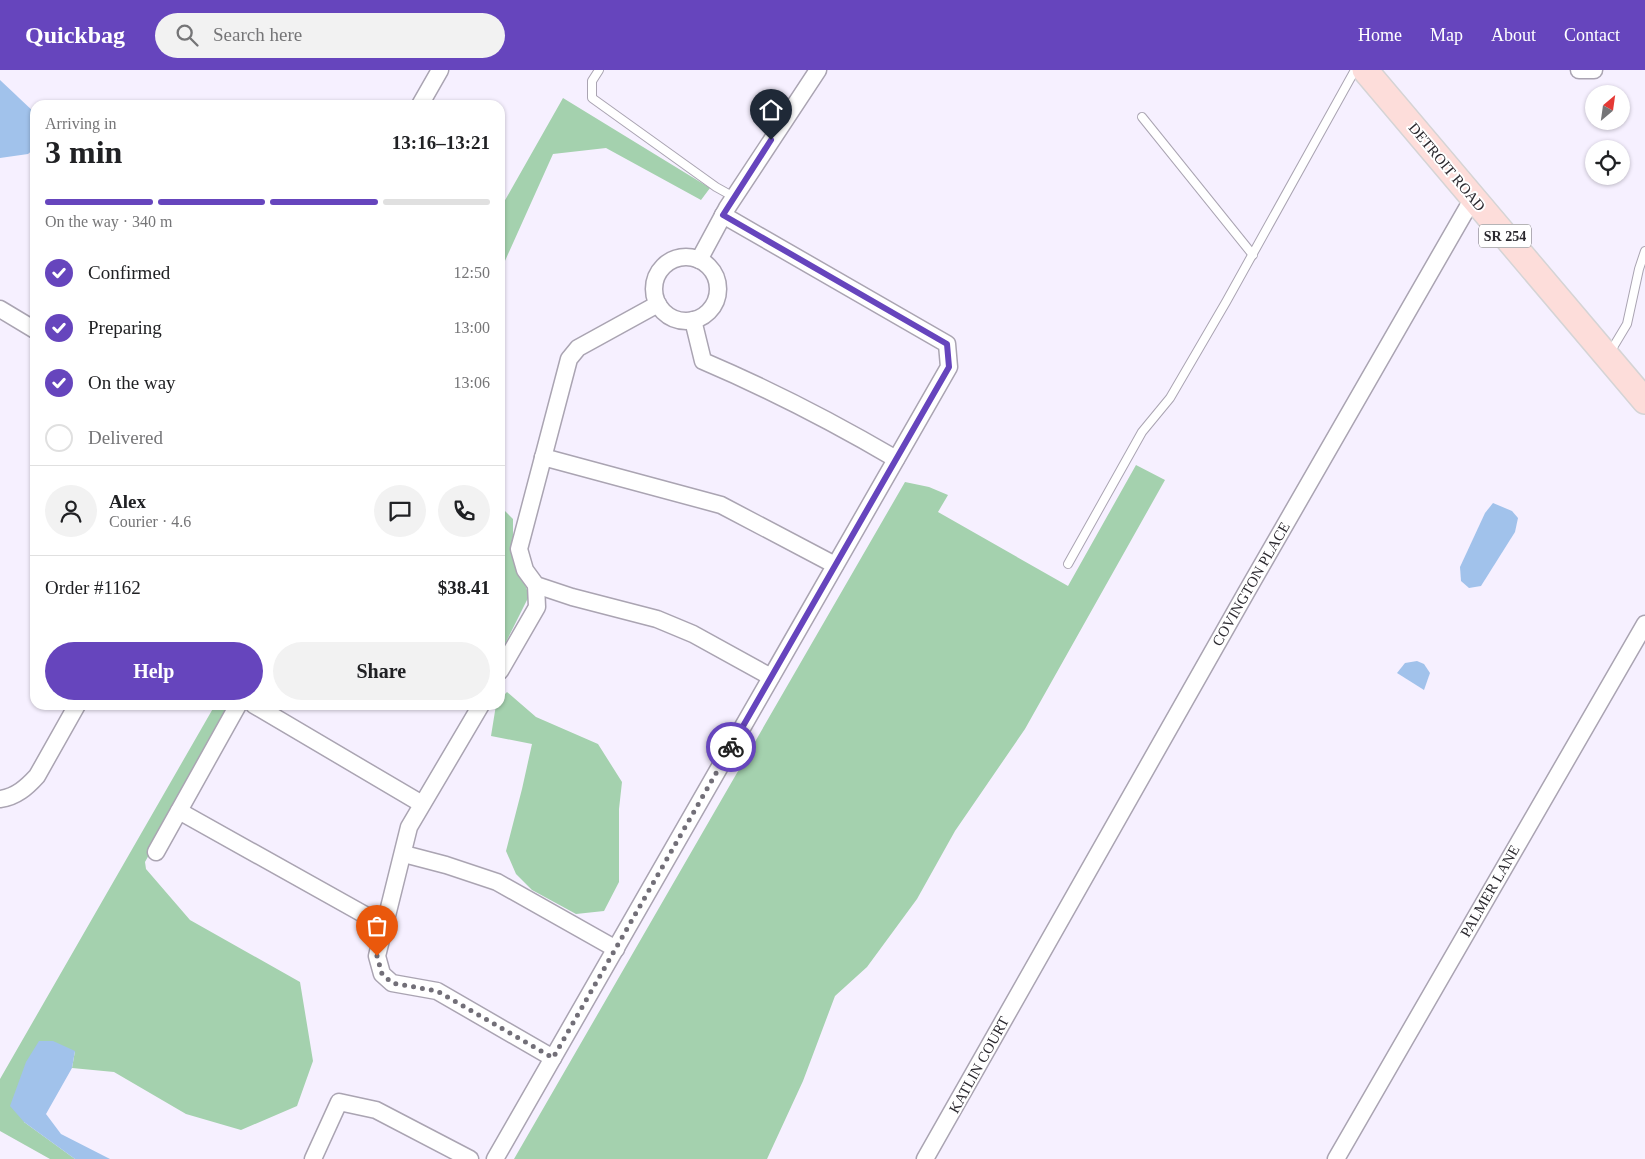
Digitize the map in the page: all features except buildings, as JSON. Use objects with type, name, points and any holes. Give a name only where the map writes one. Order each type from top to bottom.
[{"type":"main road","name":"DETROIT ROAD","points":[[1365,70],[1645,401]]},
{"type":"street","points":[[423,100],[440,70]]},
{"type":"street","points":[[1579,70],[1594,70]]},
{"type":"street","points":[[699,260],[734,196],[812,72]]},
{"type":"street","name":"COVINGTON PLACE","points":[[1032,970],[1247,590],[1473,198]]},
{"type":"street","points":[[495,1159],[949,367],[947,344],[723,215]]},
{"type":"street","points":[[686,257],[699,260],[712,270],[718,282],[716,298],[709,311],[700,318],[693,320],[674,317],[666,313],[658,304],[654,293],[655,283],[662,268],[677,258],[686,257]]},
{"type":"street","points":[[505,662],[537,607],[536,585],[525,570],[519,549],[569,359],[578,348],[658,304]]},
{"type":"street","points":[[2,313],[30,327]]},
{"type":"street","points":[[693,320],[703,361],[764,387],[820,415],[896,459]]},
{"type":"street","points":[[543,457],[721,505],[835,566]]},
{"type":"street","points":[[536,585],[572,597],[657,619],[693,634],[771,677]]},
{"type":"street","name":"PALMER LANE","points":[[1336,1159],[1645,624]]},
{"type":"street","points":[[2,798],[28,786],[37,776],[74,710]]},
{"type":"street","points":[[156,852],[235,710]]},
{"type":"street","points":[[262,710],[422,804]]},
{"type":"street","points":[[478,710],[409,827],[404,854],[377,956],[382,974],[392,983],[437,991],[553,1058]]},
{"type":"street","points":[[179,811],[374,920],[386,924]]},
{"type":"street","points":[[404,854],[446,865],[497,882],[616,948]]},
{"type":"street","name":"KATLIN COURT","points":[[925,1159],[1032,970]]},
{"type":"street","points":[[313,1159],[339,1102],[376,1110],[470,1159]]},
{"type":"lane","points":[[599,70],[592,81],[592,98],[716,187],[734,196]]},
{"type":"lane","points":[[1068,564],[1142,432],[1170,398],[1253,255],[1355,70]]},
{"type":"lane","points":[[1142,117],[1253,255]]},
{"type":"lane","points":[[1607,356],[1627,324],[1639,269],[1645,251]]},
{"type":"green space","points":[[563,98],[710,188],[701,200],[606,148],[553,154],[505,261],[505,200]]},
{"type":"green space","points":[[1136,465],[1165,480],[1025,729],[955,831],[917,899],[867,967],[835,996],[803,1081],[767,1159],[514,1159],[905,482],[929,487],[948,495],[938,512],[1068,586]]},
{"type":"green space","points":[[505,511],[513,519],[513,548],[529,596],[505,644]]},
{"type":"green space","points":[[507,692],[536,717],[598,744],[622,782],[619,809],[619,882],[604,911],[576,914],[532,890],[516,874],[506,851],[532,744],[491,736],[495,710],[505,710],[505,694]]},
{"type":"green space","points":[[212,710],[229,710],[145,862],[146,869],[190,920],[300,982],[313,1061],[297,1106],[241,1130],[186,1114],[114,1072],[72,1068],[75,1051],[24,1122],[75,1159],[50,1159],[0,1131],[0,1079]]},
{"type":"water","points":[[0,80],[30,108],[30,152],[0,158]]},
{"type":"water","points":[[1493,503],[1512,511],[1518,518],[1515,532],[1481,586],[1469,588],[1461,581],[1460,567],[1485,513]]},
{"type":"water","points":[[1417,661],[1424,664],[1430,673],[1424,690],[1397,673],[1405,663]]},
{"type":"water","points":[[39,1041],[53,1041],[75,1051],[72,1068],[46,1114],[61,1134],[110,1159],[75,1159],[24,1122],[10,1106],[26,1062]]},
{"type":"way so far","points":[[377,956],[382,974],[392,983],[437,991],[553,1058],[731,747]]},
{"type":"route","points":[[731,747],[949,367],[947,344],[723,215],[771,140]]}]
